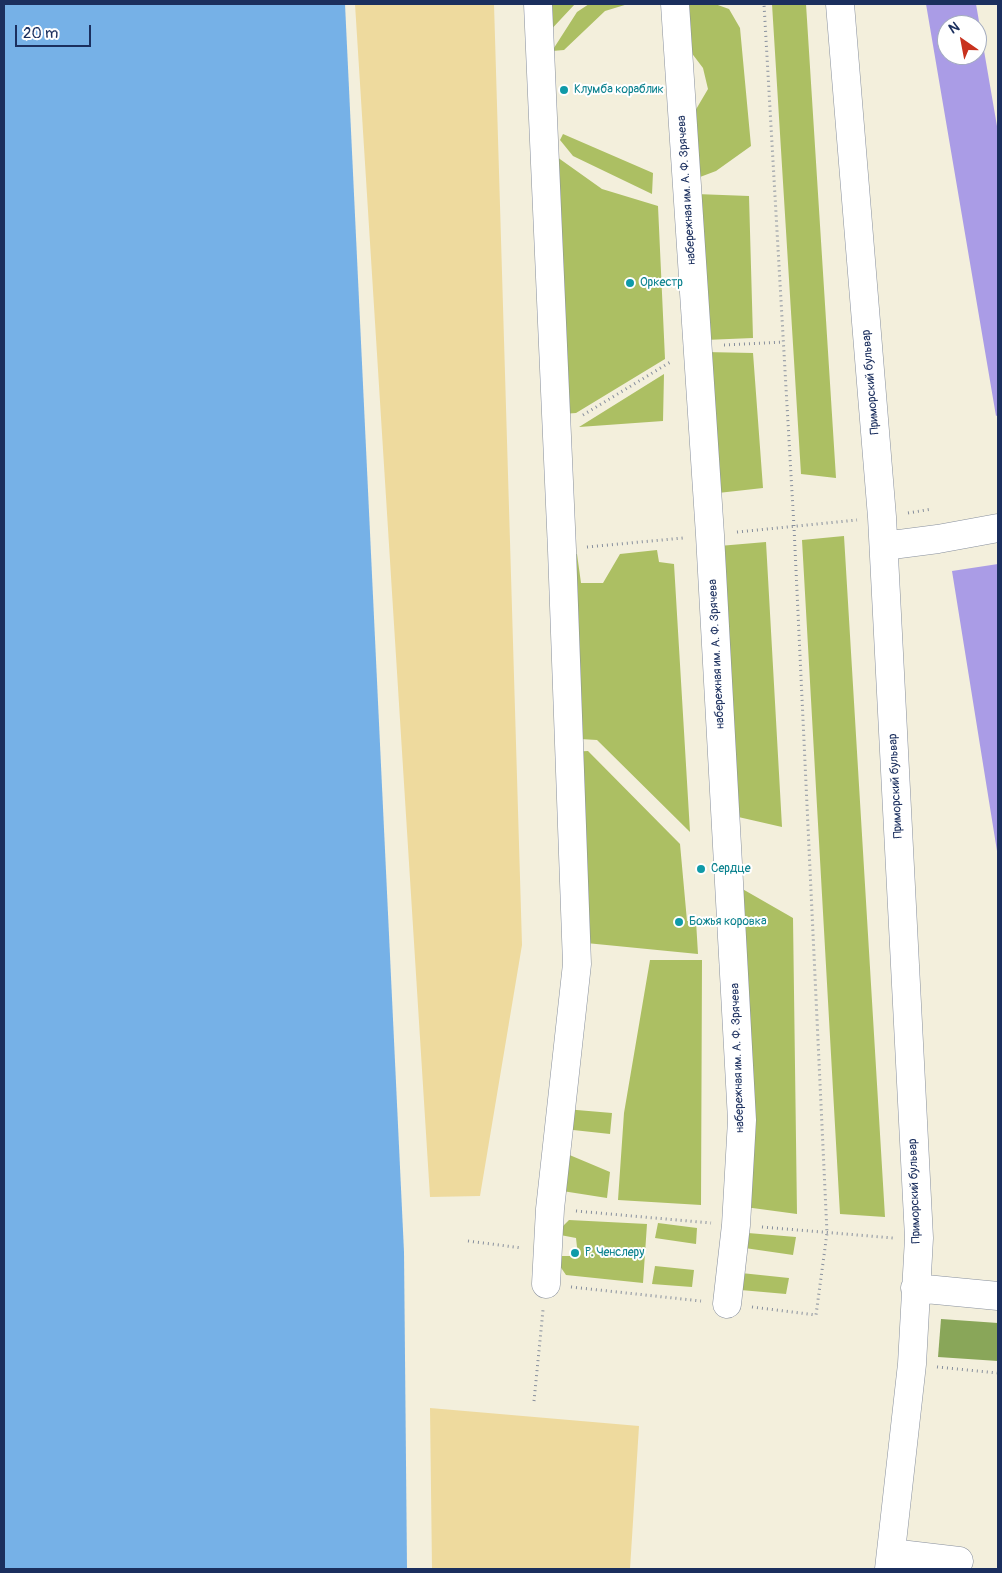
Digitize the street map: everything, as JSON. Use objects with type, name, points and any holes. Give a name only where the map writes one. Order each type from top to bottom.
[{"type":"street","points":[[538,4],[562,550],[577,964],[550,1209],[546,1284]]},
{"type":"street","name":"набережная им. А. Ф. Зрячева","points":[[675,4],[710,535],[742,1120],[736,1225],[727,1304]]},
{"type":"street","name":"Приморский бульвар","points":[[840,4],[884,546],[918,1238],[912,1364],[890,1561]]},
{"type":"street","points":[[884,546],[938,540],[998,528]]},
{"type":"street","points":[[915,1288],[998,1296]]},
{"type":"street","points":[[890,1561],[960,1561]]},
{"type":"path","points":[[534,1402],[546,1284],[816,1314],[827,1233],[794,527],[764,4]]},
{"type":"path","points":[[557,431],[697,346],[783,342]]},
{"type":"path","points":[[562,550],[794,527],[932,509]]},
{"type":"path","points":[[468,1241],[503,1246]]},
{"type":"path","points":[[912,1364],[998,1373]]},
{"type":"green space","points":[[545,4],[575,4],[546,35]]},
{"type":"green space","points":[[589,4],[628,4],[605,11],[564,50],[552,51],[577,12]]},
{"type":"green space","points":[[680,4],[715,4],[729,9],[740,28],[751,146],[716,171],[692,180],[688,123],[708,89],[703,68],[681,39]]},
{"type":"green space","points":[[772,4],[806,4],[836,478],[801,474]]},
{"type":"green space","points":[[563,134],[653,173],[652,194],[573,156],[560,140]]},
{"type":"green space","points":[[550,152],[602,189],[658,206],[665,359],[576,413],[562,414]]},
{"type":"green space","points":[[696,194],[749,196],[753,338],[705,340]]},
{"type":"green space","points":[[705,352],[753,353],[763,488],[718,493]]},
{"type":"green space","points":[[664,374],[663,421],[579,427]]},
{"type":"green space","points":[[844,536],[885,1217],[840,1214],[802,540]]},
{"type":"green space","points":[[766,542],[782,827],[734,816],[719,546]]},
{"type":"green space","points":[[657,550],[659,562],[674,564],[690,832],[597,740],[580,739],[570,555],[577,554],[581,583],[603,583],[620,554]]},
{"type":"green space","points":[[588,751],[680,844],[687,921],[696,921],[698,954],[576,942],[569,752]]},
{"type":"green space","points":[[739,887],[793,918],[797,1214],[745,1207]]},
{"type":"green space","points":[[650,960],[702,960],[701,1205],[618,1200],[624,1113]]},
{"type":"green space","points":[[565,1109],[612,1113],[610,1134],[564,1129]]},
{"type":"green space","points":[[560,1151],[610,1172],[607,1198],[556,1190]]},
{"type":"green space","points":[[569,1220],[647,1224],[643,1283],[566,1275],[553,1256],[578,1256],[576,1238],[555,1234]]},
{"type":"green space","points":[[658,1223],[697,1228],[696,1244],[655,1238]]},
{"type":"green space","points":[[724,1231],[796,1237],[793,1255],[724,1245]]},
{"type":"green space","points":[[655,1266],[694,1270],[692,1287],[652,1284]]},
{"type":"green space","points":[[722,1271],[789,1278],[786,1294],[718,1288]]},
{"type":"green space","points":[[941,1319],[998,1323],[998,1361],[938,1357]]},
{"type":"sand","points":[[355,4],[494,4],[522,945],[480,1196],[430,1197]]},
{"type":"sand","points":[[430,1408],[639,1426],[630,1569],[432,1569]]},
{"type":"water","points":[[4,4],[345,4],[404,1252],[407,1569],[4,1569]]},
{"type":"building","points":[[926,4],[976,4],[978,15],[937,15],[937,65],[986,65],[998,132],[998,415],[996,416]]},
{"type":"building","points":[[998,564],[998,851],[997,851],[952,571]]},
{"type":"place","name":"Клумба кораблик","points":[[564,90]]},
{"type":"place","name":"Оркестр","points":[[630,283]]},
{"type":"place","name":"Сердце","points":[[701,869]]},
{"type":"place","name":"Божья коровка","points":[[679,922]]},
{"type":"place","name":"Р. Ченслеру","points":[[575,1253]]}]
